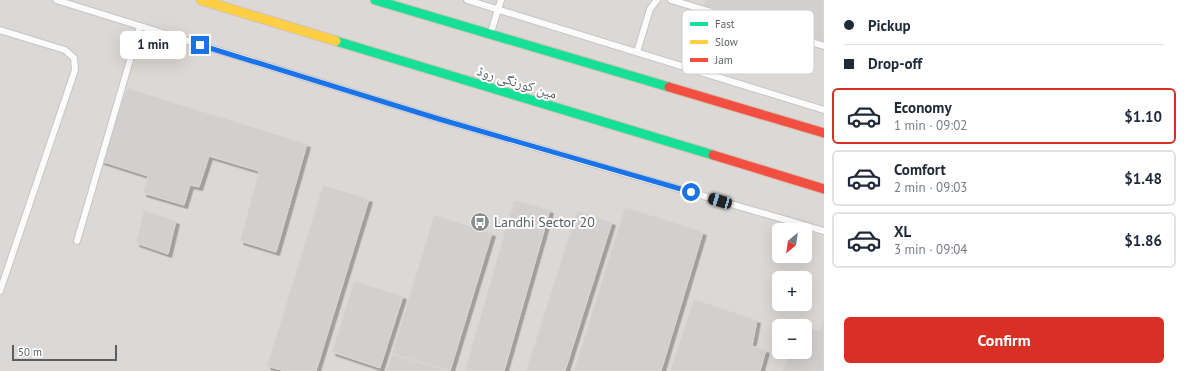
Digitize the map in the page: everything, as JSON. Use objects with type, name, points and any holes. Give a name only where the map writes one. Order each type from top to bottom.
[{"type":"main road","name":"مین کورنگی روڈ","points":[[201,0],[824,189]]},
{"type":"main road","points":[[375,0],[824,132]]},
{"type":"lane","points":[[56,0],[439,119],[824,231]]},
{"type":"lane","points":[[467,0],[682,66]]},
{"type":"lane","points":[[490,34],[501,0]]},
{"type":"lane","points":[[636,52],[650,9],[657,0]]},
{"type":"lane","points":[[671,0],[704,10]]},
{"type":"lane","points":[[77,242],[140,26]]},
{"type":"lane","points":[[0,30],[65,50],[74,58],[75,70],[0,291]]},
{"type":"lane","points":[[814,43],[824,46]]},
{"type":"lane","points":[[707,74],[824,110]]},
{"type":"shaded area","points":[[0,0],[824,0],[824,371],[0,371]]},
{"type":"building","points":[[705,0],[824,0],[824,42],[814,39],[814,10],[714,10],[704,7]]},
{"type":"building","points":[[127,88],[307,144],[276,252],[240,241],[259,171],[209,156],[199,187],[190,185],[184,205],[143,193],[148,176],[101,161]]},
{"type":"building","points":[[323,185],[369,199],[316,371],[285,371],[267,366]]},
{"type":"building","points":[[514,200],[550,210],[504,371],[465,371]]},
{"type":"building","points":[[625,207],[703,232],[661,371],[574,371]]},
{"type":"building","points":[[144,210],[176,221],[168,254],[136,243]]},
{"type":"building","points":[[577,211],[612,222],[565,371],[526,371]]},
{"type":"building","points":[[434,215],[492,233],[450,371],[392,354]]},
{"type":"building","points":[[354,281],[403,296],[380,368],[332,352]]},
{"type":"building","points":[[694,299],[757,320],[752,346],[766,350],[760,371],[670,371]]},
{"type":"building","points":[[824,316],[824,371],[783,371],[787,359],[812,359],[812,329],[820,331]]},
{"type":"building","points":[[392,354],[449,371],[387,371]]},
{"type":"traffic: fast","points":[[375,0],[669,87]]},
{"type":"traffic: fast","points":[[336,41],[713,155]]},
{"type":"traffic: slow","points":[[201,0],[336,41]]},
{"type":"traffic: jam","points":[[669,87],[824,133]]},
{"type":"traffic: jam","points":[[713,155],[824,189]]},
{"type":"place","name":"Landhi Sector 20","points":[[480,222]]},
{"type":"route","points":[[200,45],[439,119],[691,192]]}]
